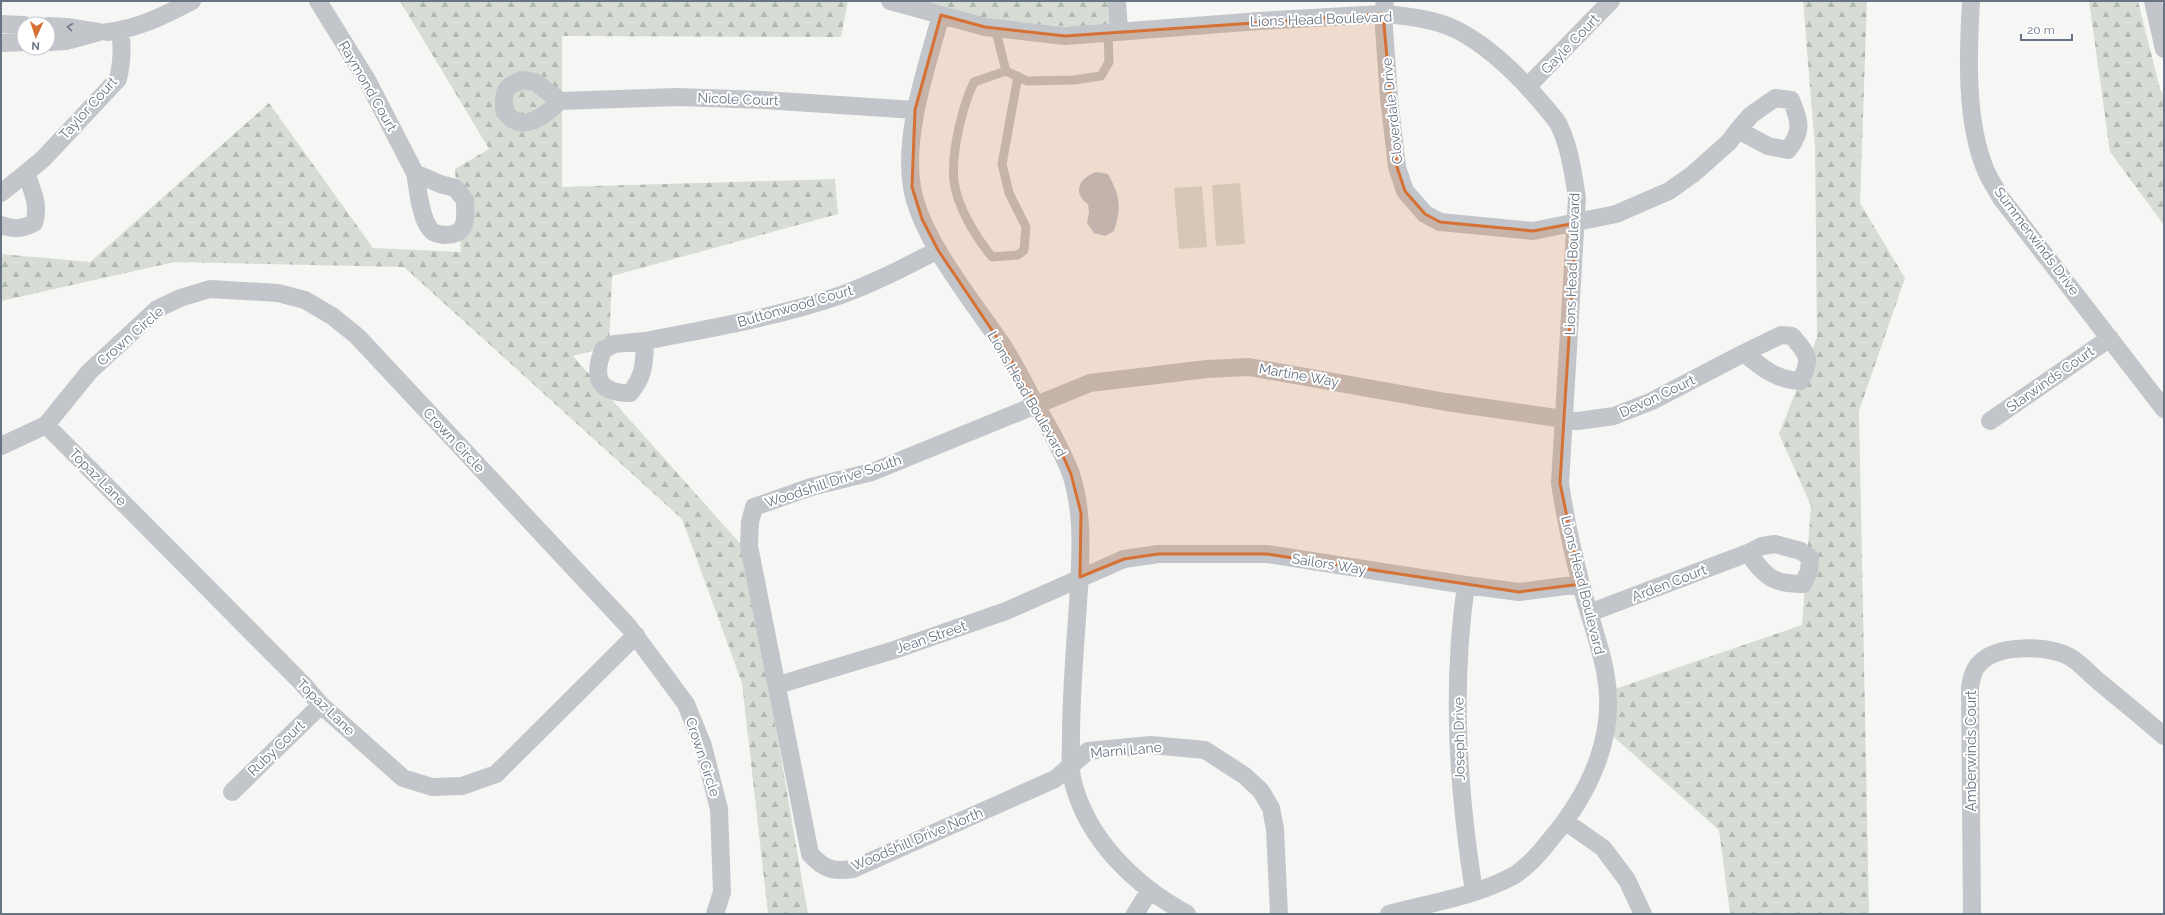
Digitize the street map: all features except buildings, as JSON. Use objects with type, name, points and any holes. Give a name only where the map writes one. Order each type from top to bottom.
[{"type":"street","points":[[56,42],[66,41],[99,32],[120,31],[151,21],[192,1]]},
{"type":"street","name":"Raymond Court","points":[[318,1],[367,80],[415,173]]},
{"type":"street","name":"Lions Head Boulevard","points":[[890,1],[995,28],[1065,36],[1384,7],[1404,16],[1433,22],[1457,30],[1485,48],[1528,86],[1559,124],[1571,158],[1576,198],[1576,222],[1560,483],[1566,524],[1605,671],[1609,706],[1607,726],[1596,765],[1583,795],[1566,822],[1535,858],[1514,875],[1474,892],[1452,906],[1390,914]]},
{"type":"street","points":[[1113,32],[1117,1]]},
{"type":"street","name":"Gayle Court","points":[[1528,86],[1612,1]]},
{"type":"street","name":"Summerwinds Drive","points":[[1971,1],[1968,47],[1971,96],[1976,138],[1986,170],[2000,198],[2164,409]]},
{"type":"street","points":[[2153,1],[2164,49]]},
{"type":"street","name":"Cloverdale Drive","points":[[1384,7],[1388,98],[1397,167],[1405,191],[1425,214],[1440,222],[1532,231],[1616,214],[1669,191],[1693,174],[1729,142],[1738,130]]},
{"type":"street","name":"Lions Head Boulevard","points":[[941,15],[915,110],[910,162],[912,188],[922,219],[938,250],[970,301],[1004,348],[1056,440],[1071,474],[1081,513],[1080,577],[1071,716],[1072,781],[1083,813],[1096,836],[1121,865],[1159,898],[1187,914]]},
{"type":"street","points":[[1,24],[16,25]]},
{"type":"street","points":[[56,26],[66,26],[99,32]]},
{"type":"street","name":"Taylor Court","points":[[1,193],[43,159],[118,79],[122,46],[120,31]]},
{"type":"street","points":[[1,43],[16,42]]},
{"type":"street","name":"Nicole Court","points":[[560,102],[677,97],[764,100],[915,110]]},
{"type":"street","points":[[1,225],[8,228],[22,229],[34,223],[37,214],[37,205],[26,173]]},
{"type":"street","name":"Buttonwood Court","points":[[645,341],[762,318],[841,295],[902,269],[938,250]]},
{"type":"street","name":"Crown Circle","points":[[1,446],[46,425],[89,372],[157,309],[180,298],[210,289],[278,292],[305,300],[332,316],[357,336],[636,635],[686,704],[703,746],[719,809],[722,892],[715,914]]},
{"type":"street","name":"Starwinds Court","points":[[1990,421],[2110,338]]},
{"type":"street","name":"Devon Court","points":[[1564,419],[1578,421],[1614,416],[1652,401],[1744,353]]},
{"type":"street","name":"Martine Way","points":[[1036,406],[1090,383],[1207,369],[1249,366],[1446,402],[1564,419]]},
{"type":"street","name":"Woodshill Drive South","points":[[778,685],[749,546],[750,522],[754,507],[811,487],[872,472],[1036,406]]},
{"type":"street","name":"Topaz Lane","points":[[46,425],[302,683],[320,705],[403,778],[432,787],[462,786],[496,774],[636,635]]},
{"type":"street","name":"Arden Court","points":[[1589,613],[1748,553]]},
{"type":"street","name":"Sailors Way","points":[[1080,577],[1124,559],[1158,554],[1267,554],[1519,592],[1581,584]]},
{"type":"street","name":"Jean Street","points":[[778,685],[894,650],[1006,611],[1080,577]]},
{"type":"street","name":"Joseph Drive","points":[[1466,585],[1461,617],[1458,693],[1458,766],[1463,825],[1474,892]]},
{"type":"street","name":"Amberwinds Court","points":[[1972,914],[1970,688],[1972,677],[1979,663],[1991,655],[2005,650],[2025,648],[2044,649],[2070,657],[2164,736]]},
{"type":"street","name":"Woodshill Drive North","points":[[778,685],[810,854],[821,866],[840,871],[853,870],[1055,779],[1071,765]]},
{"type":"street","name":"Ruby Court","points":[[232,792],[320,705]]},
{"type":"street","name":"Marni Lane","points":[[1071,765],[1088,751],[1151,745],[1205,750],[1245,776],[1262,791],[1271,808],[1276,829],[1279,914]]},
{"type":"street","points":[[1566,822],[1603,848],[1627,880],[1644,914]]},
{"type":"street","points":[[1135,914],[1150,890]]},
{"type":"lane","points":[[995,28],[1006,71]]},
{"type":"lane","points":[[1018,76],[1002,164],[1009,193],[1026,227],[1026,240],[1024,250],[1018,255],[992,257],[982,246],[966,219],[954,181],[956,150],[967,98],[974,82],[1006,71],[1018,76],[1027,81],[1074,80],[1101,76],[1110,62],[1113,32]]},
{"type":"highlighted area","points":[[1383,14],[1397,167],[1405,191],[1425,214],[1440,222],[1533,231],[1576,223],[1560,483],[1581,584],[1519,592],[1267,554],[1158,554],[1124,559],[1080,577],[1081,513],[1071,474],[1056,440],[1004,348],[938,250],[922,219],[912,187],[915,110],[941,15],[985,27],[1065,36]]},
{"type":"green space","points":[[400,1],[848,1],[841,37],[562,36],[562,187],[835,179],[838,214],[612,276],[609,347],[573,356],[745,549],[808,914],[768,914],[742,683],[682,519],[404,267],[175,262],[1,301],[1,254],[90,262],[269,103],[373,248],[461,252],[455,169],[489,149]]},
{"type":"green space","points":[[904,1],[1119,1],[1116,31],[948,16]]},
{"type":"green space","points":[[1803,1],[1867,1],[1860,203],[1905,278],[1859,411],[1869,914],[1730,914],[1719,830],[1608,732],[1609,691],[1802,625],[1811,506],[1779,434],[1817,337],[1815,148]]},
{"type":"green space","points":[[2089,1],[2138,1],[2160,89],[2164,95],[2164,225],[2110,152]]},
{"type":"green space","points":[[1240,183],[1245,244],[1216,246],[1212,185]]},
{"type":"green space","points":[[1202,186],[1207,247],[1179,249],[1174,188]]},
{"type":"shaded area","points":[[1096,172],[1108,174],[1117,195],[1119,208],[1117,223],[1114,231],[1105,236],[1094,233],[1087,223],[1089,212],[1088,204],[1083,200],[1079,191],[1085,178]]}]
